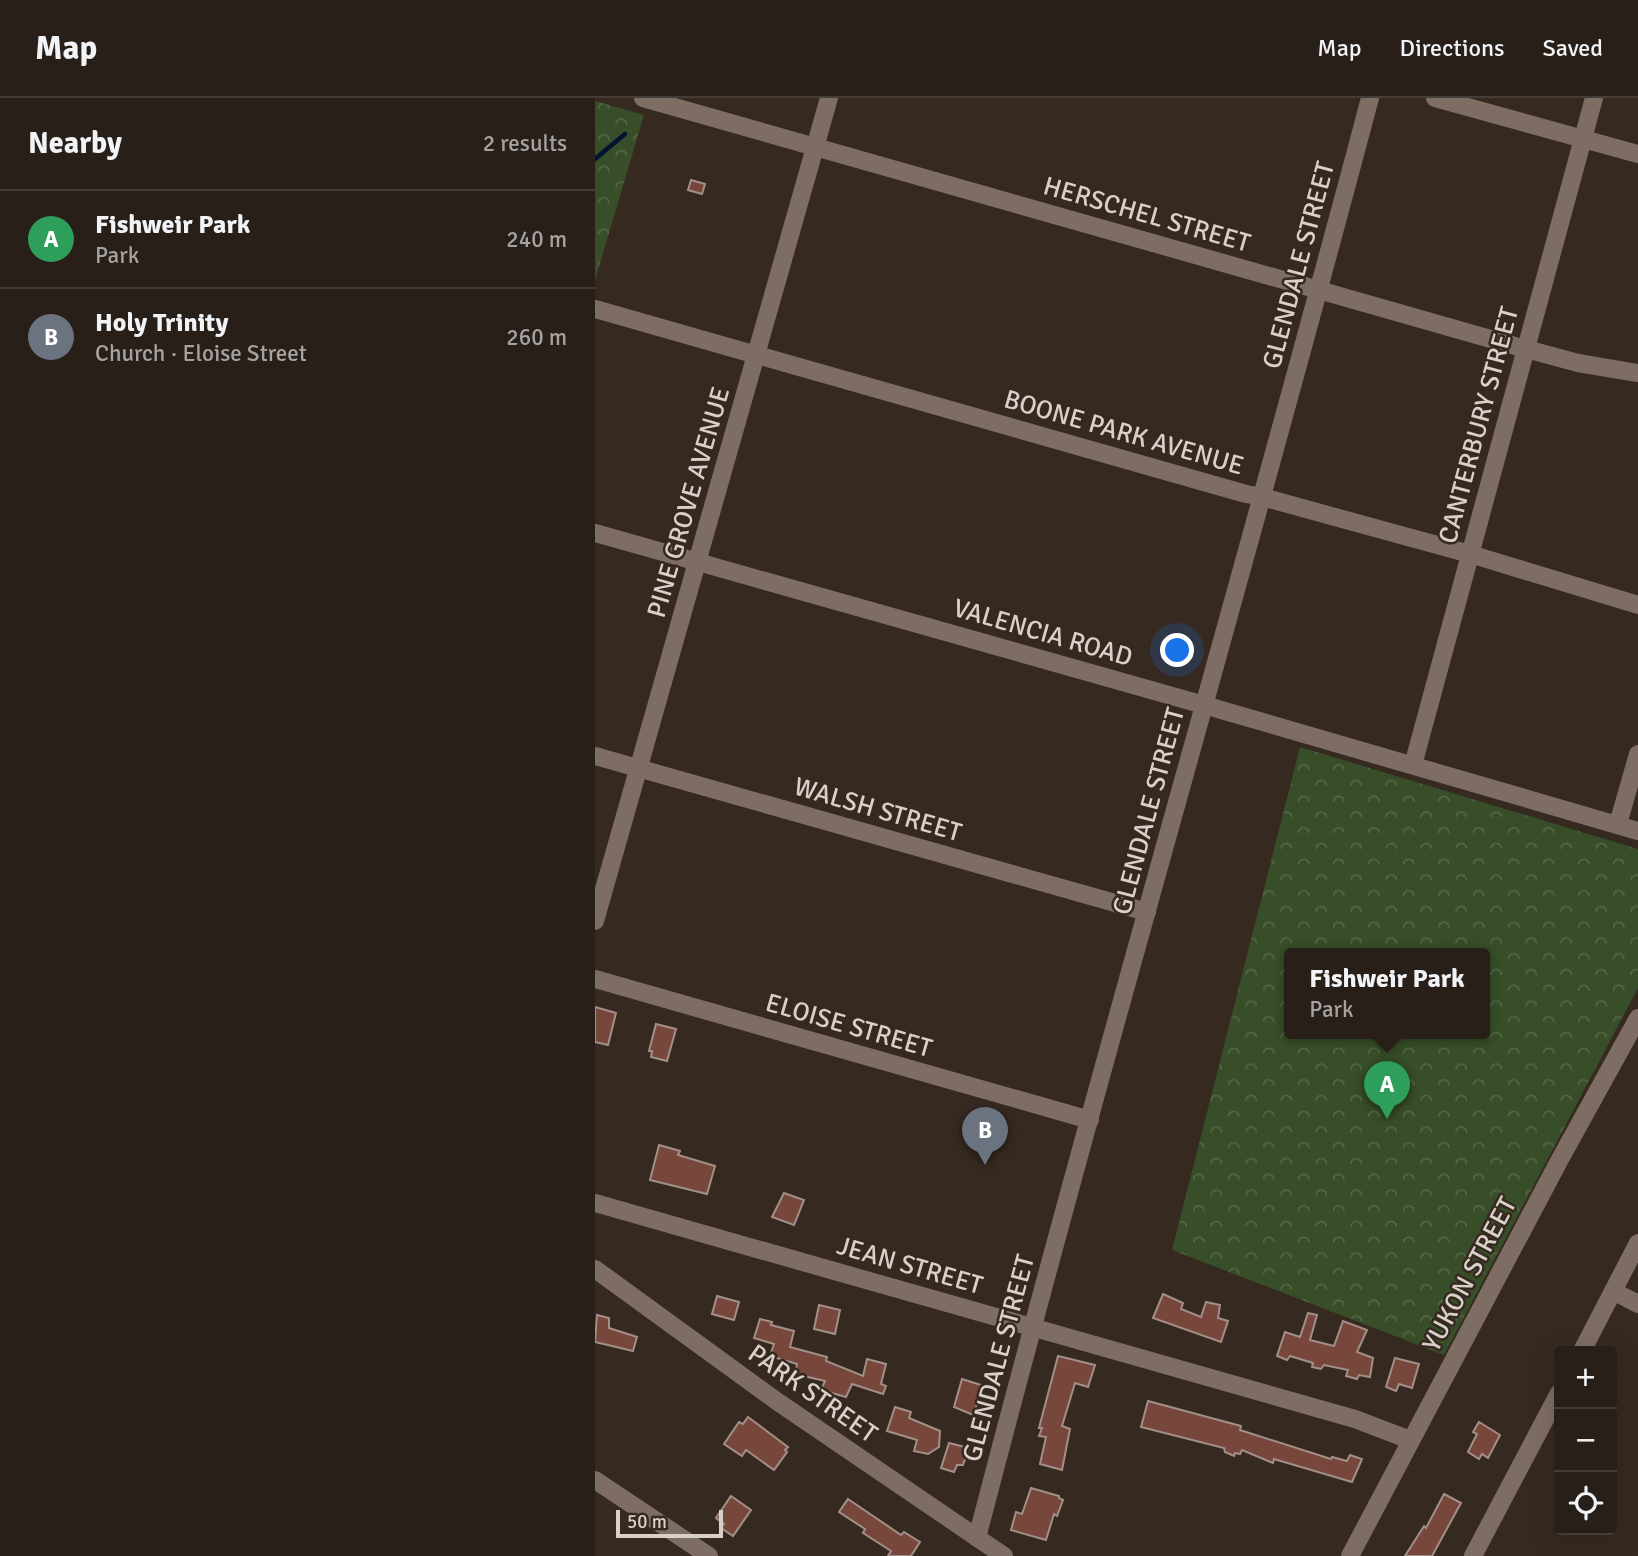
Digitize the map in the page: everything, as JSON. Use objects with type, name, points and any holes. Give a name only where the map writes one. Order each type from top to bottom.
[{"type":"street","name":"HERSCHEL STREET","points":[[643,98],[1525,349],[1578,363],[1638,373]]},
{"type":"street","name":"PINE GROVE AVENUE","points":[[595,921],[829,98]]},
{"type":"street","name":"GLENDALE STREET","points":[[977,1538],[1032,1328],[1370,98]]},
{"type":"street","points":[[1435,98],[1638,154]]},
{"type":"street","name":"CANTERBURY STREET","points":[[1413,765],[1594,98]]},
{"type":"street","name":"BOONE PARK AVENUE","points":[[595,309],[1246,494],[1470,554],[1638,605]]},
{"type":"street","name":"VALENCIA ROAD","points":[[595,533],[1638,831]]},
{"type":"street","points":[[1618,824],[1638,754]]},
{"type":"street","name":"WALSH STREET","points":[[595,755],[1147,912]]},
{"type":"street","name":"ELOISE STREET","points":[[595,979],[1090,1120]]},
{"type":"street","name":"YUKON STREET","points":[[1349,1556],[1571,1137],[1638,1018]]},
{"type":"street","name":"JEAN STREET","points":[[595,1203],[1355,1419],[1410,1440]]},
{"type":"street","points":[[1585,1346],[1638,1243]]},
{"type":"street","name":"PARK STREET","points":[[595,1269],[767,1394],[1004,1556]]},
{"type":"street","points":[[1613,1291],[1638,1304]]},
{"type":"street","points":[[1473,1556],[1554,1402]]},
{"type":"street","points":[[595,1480],[709,1556]]},
{"type":"green space","points":[[595,101],[644,115],[595,280]]},
{"type":"green space","points":[[1300,747],[1638,849],[1638,988],[1444,1355],[1172,1250]]},
{"type":"building","points":[[691,180],[705,184],[702,194],[688,190]]},
{"type":"building","points":[[595,1007],[616,1013],[608,1045],[595,1042]]},
{"type":"building","points":[[656,1024],[676,1029],[667,1061],[651,1057],[652,1051],[649,1051]]},
{"type":"building","points":[[659,1145],[680,1151],[678,1155],[715,1166],[707,1194],[650,1180]]},
{"type":"building","points":[[784,1193],[804,1200],[794,1225],[772,1217]]},
{"type":"building","points":[[1163,1294],[1183,1303],[1181,1309],[1201,1317],[1206,1302],[1220,1305],[1218,1318],[1228,1321],[1221,1342],[1153,1318]]},
{"type":"building","points":[[717,1296],[739,1302],[734,1320],[712,1314]]},
{"type":"building","points":[[819,1305],[840,1310],[835,1334],[814,1329]]},
{"type":"building","points":[[1308,1313],[1317,1315],[1310,1340],[1334,1346],[1343,1321],[1367,1330],[1357,1352],[1373,1358],[1370,1377],[1359,1375],[1357,1379],[1346,1376],[1348,1370],[1324,1365],[1321,1369],[1312,1367],[1313,1363],[1290,1356],[1287,1360],[1277,1356],[1285,1332],[1300,1337]]},
{"type":"building","points":[[597,1315],[609,1318],[609,1328],[637,1337],[633,1351],[595,1342]]},
{"type":"building","points":[[760,1319],[794,1331],[790,1347],[827,1357],[826,1361],[863,1376],[867,1359],[886,1364],[881,1384],[886,1386],[883,1394],[852,1384],[846,1397],[821,1390],[825,1381],[795,1374],[797,1364],[770,1356],[774,1344],[754,1338]]},
{"type":"building","points":[[1058,1356],[1095,1365],[1088,1387],[1075,1383],[1062,1426],[1070,1429],[1062,1470],[1040,1464],[1046,1437],[1039,1436]]},
{"type":"building","points":[[1395,1358],[1419,1364],[1412,1388],[1399,1384],[1396,1391],[1386,1387]]},
{"type":"building","points":[[962,1379],[984,1386],[973,1415],[954,1407]]},
{"type":"building","points":[[1148,1401],[1241,1426],[1240,1430],[1331,1459],[1332,1457],[1347,1461],[1350,1455],[1362,1459],[1352,1482],[1274,1459],[1273,1463],[1242,1450],[1234,1456],[1225,1452],[1224,1448],[1141,1427]]},
{"type":"building","points":[[895,1407],[911,1412],[909,1418],[940,1431],[939,1447],[928,1454],[914,1451],[917,1440],[887,1431]]},
{"type":"building","points":[[748,1417],[788,1447],[774,1470],[746,1450],[742,1456],[724,1444],[739,1422],[743,1424]]},
{"type":"building","points":[[1479,1422],[1500,1435],[1488,1458],[1482,1454],[1479,1459],[1468,1452],[1477,1434],[1473,1432]]},
{"type":"building","points":[[949,1443],[969,1448],[963,1465],[957,1465],[954,1472],[941,1468]]},
{"type":"building","points":[[1031,1488],[1059,1496],[1063,1500],[1057,1516],[1054,1514],[1046,1540],[1011,1530],[1016,1512],[1022,1514]]},
{"type":"building","points":[[1444,1494],[1461,1503],[1432,1556],[1405,1556],[1424,1526],[1426,1528]]},
{"type":"building","points":[[731,1496],[751,1510],[733,1536],[721,1528],[724,1524],[716,1518]]},
{"type":"building","points":[[848,1499],[901,1535],[904,1532],[920,1542],[911,1556],[888,1556],[891,1551],[863,1533],[865,1529],[839,1512]]},
{"type":"waterway","points":[[595,159],[625,134]]},
{"type":"place","name":"Fishweir Park","points":[[1387,1119]]},
{"type":"place","name":"Holy Trinity","points":[[985,1165]]}]
